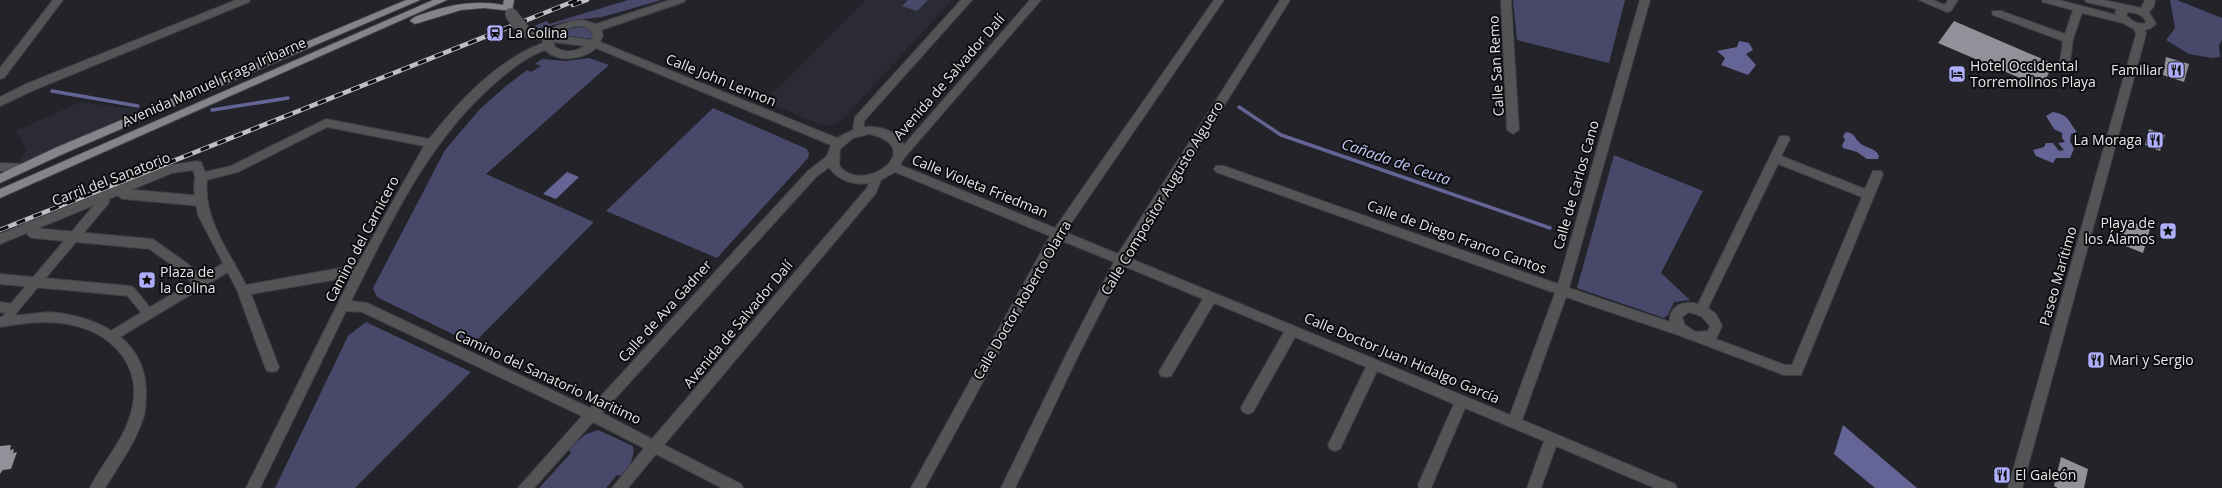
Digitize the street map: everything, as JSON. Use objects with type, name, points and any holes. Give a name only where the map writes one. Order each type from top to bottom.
[{"type":"main road","name":"Avenida Manuel Fraga Iribarne","points":[[0,179],[415,0]]},
{"type":"main road","name":"Avenida Manuel Fraga Iribarne","points":[[0,194],[442,0]]},
{"type":"main road","points":[[356,37],[391,30],[449,6],[481,0],[509,7]]},
{"type":"street","points":[[0,102],[30,86],[245,0]]},
{"type":"street","points":[[549,41],[554,52],[567,55],[582,52],[594,44],[598,35],[595,28],[680,0]]},
{"type":"street","points":[[858,132],[859,120],[967,0]]},
{"type":"street","name":"Avenida de Salvador Dalí","points":[[901,155],[1036,0]]},
{"type":"street","name":"Calle Doctor Roberto Olarra","points":[[918,488],[1057,234],[1219,0]]},
{"type":"street","name":"Calle Compositor Augusto Alguero","points":[[1008,488],[1072,355],[1121,260],[1285,0]]},
{"type":"street","name":"Calle San Remo","points":[[1506,0],[1513,130]]},
{"type":"street","name":"Calle de Carlos Cano","points":[[1514,422],[1562,291],[1645,0]]},
{"type":"street","points":[[1924,0],[1947,9],[1953,0]]},
{"type":"street","points":[[2047,0],[2126,21],[2138,26],[2147,26],[2151,24],[2150,17],[2143,12],[2090,0]]},
{"type":"street","points":[[2143,12],[2149,6],[2150,0]]},
{"type":"street","points":[[0,75],[57,1]]},
{"type":"street","points":[[509,7],[524,31],[529,35],[549,41],[594,44]]},
{"type":"street","points":[[2065,62],[2068,39],[2079,8]]},
{"type":"street","points":[[2126,21],[2120,12],[2129,9]]},
{"type":"street","points":[[1997,13],[2068,39]]},
{"type":"street","name":"Camino del Carnicero","points":[[252,488],[359,272],[432,144],[449,122],[488,83],[521,58],[549,41],[560,28],[575,23],[590,25],[595,28]]},
{"type":"street","name":"Paseo Marítimo","points":[[2015,488],[2141,34],[2138,26]]},
{"type":"street","name":"Calle John Lennon","points":[[594,44],[838,143]]},
{"type":"street","points":[[272,367],[243,290],[204,215],[200,189],[201,177],[234,169],[326,123],[432,144]]},
{"type":"street","points":[[879,131],[889,134],[898,143],[901,155],[894,167],[876,178],[865,180],[845,177],[838,172],[833,166],[831,159],[833,150],[838,143],[858,132],[879,131]]},
{"type":"street","points":[[1701,310],[1784,139]]},
{"type":"street","points":[[1775,158],[1868,195]]},
{"type":"street","name":"Calle de Ava Gadner","points":[[525,488],[812,174],[831,159]]},
{"type":"street","name":"Carril del Sanatorio","points":[[0,240],[28,227],[170,169],[197,165],[201,177]]},
{"type":"street","points":[[0,167],[23,168]]},
{"type":"street","name":"Calle Violeta Friedman","points":[[894,167],[1121,260]]},
{"type":"street","name":"Calle de Diego Franco Cantos","points":[[1220,169],[1562,291],[1683,332]]},
{"type":"street","points":[[1700,338],[1710,336],[1715,329],[1713,320],[1701,310],[1688,307],[1678,311],[1675,319],[1683,332],[1784,370],[1796,371],[1877,174]]},
{"type":"street","name":"Avenida de Salvador Dalí","points":[[619,488],[872,190],[876,178]]},
{"type":"street","points":[[119,190],[124,194],[202,201]]},
{"type":"street","points":[[3,321],[104,201],[101,198]]},
{"type":"street","points":[[28,227],[33,232],[151,244],[185,268],[200,283]]},
{"type":"street","name":"Calle Doctor Juan Hidalgo García","points":[[1121,260],[1670,488]]},
{"type":"street","points":[[112,336],[230,265]]},
{"type":"street","points":[[243,290],[346,272],[359,272]]},
{"type":"street","points":[[0,279],[130,291],[148,313]]},
{"type":"street","points":[[1166,372],[1211,297]]},
{"type":"street","name":"Camino del Sanatorio Maritimo","points":[[342,306],[363,307],[654,445],[736,488]]},
{"type":"street","points":[[0,307],[12,309]]},
{"type":"street","points":[[3,321],[60,318],[90,324],[112,336],[137,363],[140,391],[137,416],[117,456],[97,488]]},
{"type":"street","points":[[1248,408],[1292,330]]},
{"type":"street","points":[[1335,445],[1374,364]]},
{"type":"street","points":[[1425,485],[1462,401]]},
{"type":"street","points":[[1534,488],[1552,438]]},
{"type":"shaded area","points":[[628,0],[662,0],[602,17],[567,21],[537,30],[531,27],[547,21],[549,24]]},
{"type":"shaded area","points":[[865,0],[952,0],[841,121],[832,125],[821,125],[765,101]]},
{"type":"shaded area","points":[[908,0],[928,0],[917,11],[902,6]]},
{"type":"shaded area","points":[[1513,0],[1625,0],[1609,63],[1517,40]]},
{"type":"shaded area","points":[[2170,0],[2177,0],[2222,18],[2222,40],[2219,45],[2220,57],[2212,58],[2189,54],[2166,40],[2175,28]]},
{"type":"shaded area","points":[[581,27],[590,30],[593,39],[554,34],[568,28]]},
{"type":"shaded area","points":[[1739,41],[1749,43],[1753,50],[1746,54],[1756,65],[1748,75],[1721,65],[1725,58],[1717,51],[1737,47]]},
{"type":"shaded area","points":[[589,58],[609,65],[486,174],[594,222],[473,344],[377,297],[373,288],[445,150],[480,109],[527,70],[531,72],[541,66],[535,64],[542,59],[566,61]]},
{"type":"shaded area","points":[[80,102],[142,110],[19,166],[17,164],[27,150],[16,131]]},
{"type":"shaded area","points":[[713,108],[807,149],[809,154],[808,158],[717,258],[606,211]]},
{"type":"shaded area","points":[[2053,112],[2066,117],[2077,132],[2071,134],[2070,141],[2074,149],[2070,158],[2056,158],[2053,163],[2036,156],[2033,150],[2044,147],[2046,143],[2053,143],[2059,151],[2064,150],[2058,143],[2065,142],[2062,138],[2062,133],[2054,129],[2046,116]]},
{"type":"shaded area","points":[[1846,132],[1853,135],[1863,145],[1875,151],[1879,156],[1878,159],[1867,159],[1857,152],[1843,148],[1842,145],[1845,140],[1843,136]]},
{"type":"shaded area","points":[[1614,155],[1703,191],[1661,273],[1690,300],[1674,302],[1668,315],[1664,318],[1577,288]]},
{"type":"shaded area","points":[[567,172],[579,177],[556,199],[543,194]]},
{"type":"shaded area","points":[[366,322],[471,372],[355,488],[275,488],[348,336]]},
{"type":"shaded area","points":[[1843,425],[1917,488],[1875,488],[1834,454]]},
{"type":"shaded area","points":[[598,430],[633,446],[632,459],[622,476],[617,475],[606,488],[539,488],[571,453],[568,449],[586,434]]},
{"type":"building","name":"Hotel Occidental Torremolinos Playa","points":[[1954,21],[2054,64],[2041,87],[1938,43]]},
{"type":"building","name":"Familiar","points":[[2166,57],[2189,64],[2184,82],[2163,75]]},
{"type":"building","name":"La Moraga","points":[[2149,129],[2165,135],[2160,151],[2145,145]]},
{"type":"building","points":[[2125,219],[2150,229],[2143,253],[2118,243]]},
{"type":"building","points":[[11,445],[10,450],[14,449],[13,453],[17,452],[11,469],[3,470],[0,474],[0,446]]},
{"type":"building","points":[[2061,457],[2088,469],[2084,488],[2058,488],[2054,486]]},
{"type":"waterway","name":"Cañada de Ceuta","points":[[52,91],[138,106]]},
{"type":"waterway","name":"Cañada de Ceuta","points":[[212,110],[288,98]]},
{"type":"waterway","name":"Cañada de Ceuta","points":[[1239,107],[1281,135],[1550,228]]},
{"type":"railway","points":[[0,230],[577,0]]},
{"type":"railway","points":[[573,5],[587,0]]},
{"type":"place","name":"La Colina","points":[[495,33]]},
{"type":"place","name":"Familiar","points":[[2176,70]]},
{"type":"place","name":"Hotel Occidental Torremolinos Playa","points":[[1957,74]]},
{"type":"place","name":"La Moraga","points":[[2155,140]]},
{"type":"place","name":"Playa de los Álamos","points":[[2168,231]]},
{"type":"place","name":"Plaza de la Colina","points":[[147,280]]},
{"type":"place","name":"Mari y Sergio","points":[[2096,360]]},
{"type":"place","name":"El Galeón","points":[[2002,475]]}]
